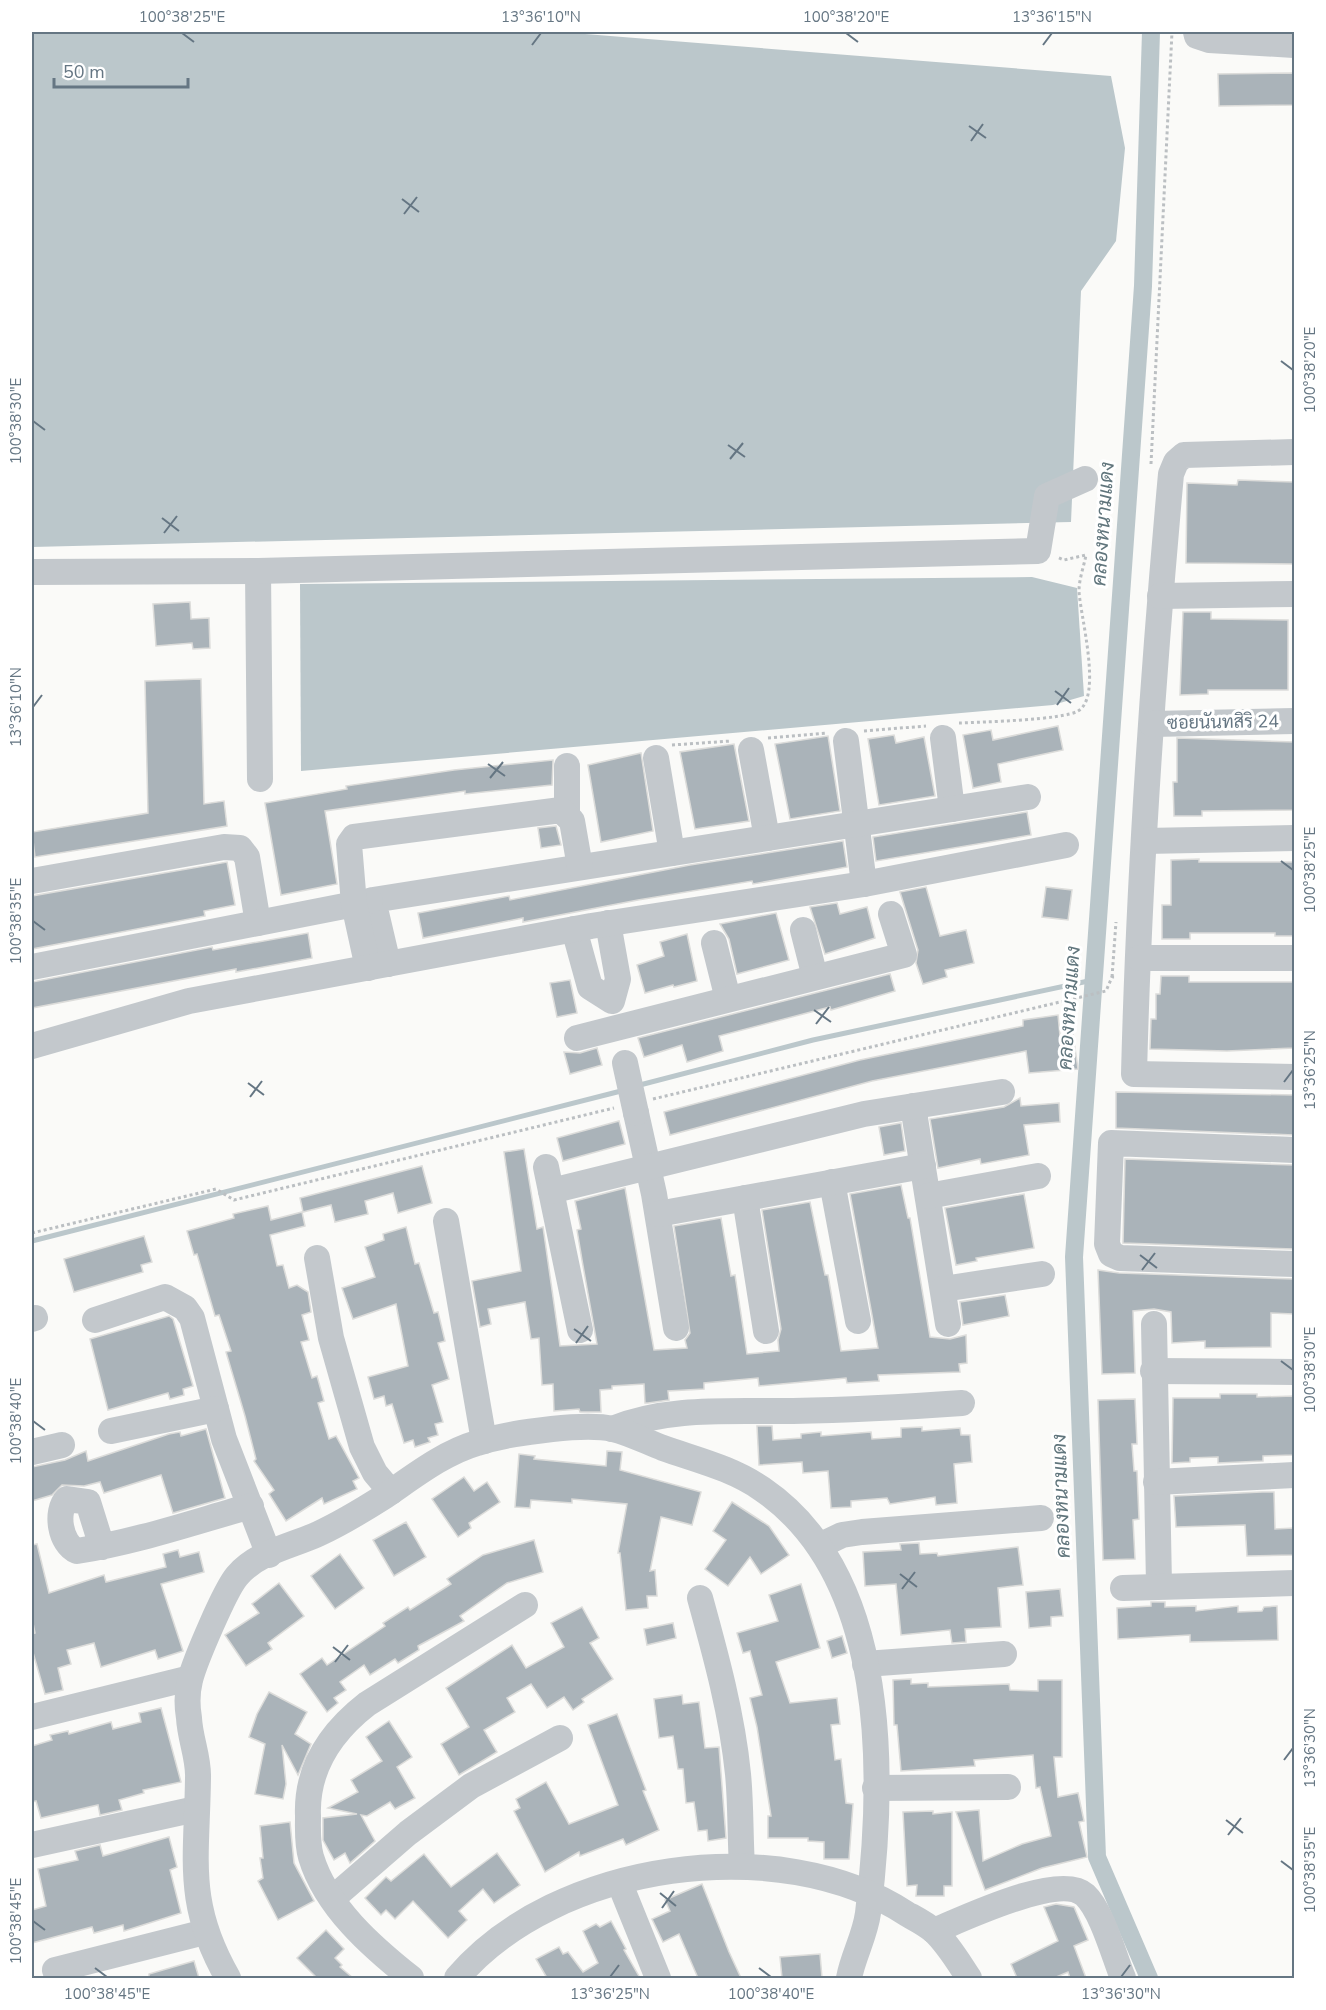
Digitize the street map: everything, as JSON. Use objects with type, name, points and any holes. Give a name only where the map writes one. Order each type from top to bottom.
[{"type":"street","points":[[1196,32],[1197,36],[1209,40],[1294,45]]},
{"type":"street","points":[[1294,452],[1184,455],[1176,462],[1170,474],[1152,724],[1134,1074],[1294,1077]]},
{"type":"street","points":[[32,572],[258,571],[1038,551],[1047,495],[1085,479]]},
{"type":"street","points":[[258,571],[260,778]]},
{"type":"street","points":[[1160,596],[1294,594]]},
{"type":"street","name":"ซอยนันทสิริ 24","points":[[1152,724],[1294,721]]},
{"type":"street","points":[[940,729],[952,809]]},
{"type":"street","points":[[844,735],[864,884]]},
{"type":"street","points":[[748,743],[767,838]]},
{"type":"street","points":[[660,752],[672,853]]},
{"type":"street","points":[[567,766],[567,814],[576,833],[580,867]]},
{"type":"street","points":[[32,968],[364,902],[1028,797]]},
{"type":"street","points":[[378,966],[349,844],[354,837],[561,810],[567,814]]},
{"type":"street","points":[[1145,841],[1294,838]]},
{"type":"street","points":[[32,1046],[189,1001],[574,929],[864,884],[1066,845]]},
{"type":"street","points":[[32,881],[224,847],[240,848],[248,857],[258,923]]},
{"type":"street","points":[[577,1038],[904,955],[891,914]]},
{"type":"street","points":[[608,923],[618,979],[612,1001],[658,1214],[676,1328]]},
{"type":"street","points":[[574,929],[590,987],[612,1001]]},
{"type":"street","points":[[803,930],[815,977]]},
{"type":"street","points":[[714,943],[728,999]]},
{"type":"street","points":[[1139,958],[1294,958]]},
{"type":"street","points":[[580,1329],[548,1179],[648,1166],[864,1113],[1002,1092]]},
{"type":"street","points":[[913,1106],[948,1324]]},
{"type":"street","points":[[1294,1150],[1111,1143],[1107,1244],[1111,1254],[1120,1258],[1294,1264]]},
{"type":"street","points":[[658,1214],[923,1166]]},
{"type":"street","points":[[928,1196],[1038,1176]]},
{"type":"street","points":[[832,1182],[858,1321]]},
{"type":"street","points":[[745,1198],[766,1331]]},
{"type":"street","points":[[446,1221],[484,1441]]},
{"type":"street","points":[[318,1258],[332,1338],[362,1447],[375,1473],[391,1492]]},
{"type":"street","points":[[943,1289],[1042,1274]]},
{"type":"street","points":[[94,1320],[165,1297],[177,1301],[192,1318],[224,1439],[268,1555]]},
{"type":"street","points":[[1154,1324],[1153,1371],[1160,1585]]},
{"type":"street","points":[[1153,1371],[1294,1372]]},
{"type":"street","points":[[612,1429],[641,1419],[684,1412],[890,1408],[962,1403]]},
{"type":"street","points":[[111,1431],[216,1409]]},
{"type":"street","points":[[228,1978],[205,1932],[195,1880],[197,1759],[188,1714],[190,1678],[226,1596],[238,1575],[268,1555],[356,1515],[432,1463],[484,1441],[568,1427],[612,1429],[723,1467],[760,1487],[786,1508],[828,1558],[854,1621],[865,1664],[874,1719],[877,1757],[875,1832],[868,1915],[849,1978]]},
{"type":"street","points":[[32,1452],[62,1445]]},
{"type":"street","points":[[1156,1482],[1294,1475]]},
{"type":"street","points":[[102,1547],[251,1506]]},
{"type":"street","points":[[819,1546],[842,1536],[862,1532],[1041,1518]]},
{"type":"street","points":[[1123,1588],[1160,1585],[1294,1583]]},
{"type":"street","points":[[700,1598],[722,1680],[734,1743],[738,1775],[742,1866]]},
{"type":"street","points":[[411,1978],[377,1950],[352,1925],[333,1898],[310,1856],[307,1800],[311,1780],[321,1755],[335,1732],[367,1704],[525,1605]]},
{"type":"street","points":[[865,1664],[1004,1654]]},
{"type":"street","points":[[32,1717],[190,1678]]},
{"type":"street","points":[[333,1898],[408,1833],[471,1786],[560,1738]]},
{"type":"street","points":[[875,1788],[1008,1786]]},
{"type":"street","points":[[32,1845],[196,1809]]},
{"type":"street","points":[[457,1978],[473,1959],[516,1927],[558,1903],[660,1873],[705,1866],[742,1866],[804,1873],[869,1892],[934,1931],[969,1978]]},
{"type":"street","points":[[620,1884],[658,1978]]},
{"type":"street","points":[[934,1931],[985,1910],[1041,1891],[1073,1888],[1084,1894],[1093,1905],[1123,1978]]},
{"type":"street","points":[[55,1970],[205,1932]]},
{"type":"path","points":[[660,752],[844,735],[940,729],[1058,716],[1079,711],[1087,701],[1090,673],[1079,589],[1086,555],[1064,560],[1038,551]]},
{"type":"path","points":[[32,1233],[216,1189],[232,1198],[246,1197],[635,1106],[1106,991]]},
{"type":"shaded area","points":[[32,32],[560,32],[1111,76],[1125,148],[1116,241],[1081,291],[1071,522],[32,547]]},
{"type":"shaded area","points":[[1032,577],[1077,588],[1084,696],[1053,705],[301,771],[300,584]]},
{"type":"building","points":[[1294,73],[1294,105],[1219,106],[1218,74]]},
{"type":"building","points":[[1238,480],[1294,482],[1294,564],[1186,563],[1187,483],[1237,485]]},
{"type":"building","points":[[190,602],[191,619],[209,618],[210,648],[193,649],[192,643],[156,646],[153,604]]},
{"type":"building","points":[[1183,612],[1211,612],[1211,619],[1288,620],[1288,690],[1208,690],[1208,694],[1180,695]]},
{"type":"building","points":[[201,679],[204,804],[224,801],[227,826],[35,857],[32,832],[148,813],[145,681]]},
{"type":"building","points":[[1058,726],[1063,750],[998,764],[1001,782],[973,788],[963,735],[991,730],[993,740]]},
{"type":"building","points":[[894,735],[896,743],[924,737],[935,796],[879,805],[868,739]]},
{"type":"building","points":[[828,736],[840,811],[790,819],[775,744]]},
{"type":"building","points":[[1177,738],[1294,742],[1294,810],[1202,811],[1202,816],[1174,816],[1173,782],[1177,782]]},
{"type":"building","points":[[734,744],[749,821],[695,829],[680,752]]},
{"type":"building","points":[[641,753],[653,831],[601,842],[588,765]]},
{"type":"building","points":[[553,760],[552,785],[465,794],[465,791],[325,811],[337,884],[281,895],[265,803],[347,789],[346,786],[454,770]]},
{"type":"building","points":[[1027,812],[1031,835],[876,861],[873,837]]},
{"type":"building","points":[[556,826],[561,845],[541,848],[538,828]]},
{"type":"building","points":[[843,841],[847,867],[753,884],[752,881],[523,922],[523,918],[423,938],[418,913],[509,896],[510,900],[690,865]]},
{"type":"building","points":[[1199,859],[1199,862],[1294,862],[1294,936],[1275,936],[1275,933],[1190,933],[1190,939],[1162,939],[1162,905],[1171,905],[1171,860]]},
{"type":"building","points":[[227,862],[235,905],[204,911],[205,916],[32,949],[32,896]]},
{"type":"building","points":[[926,887],[940,936],[966,930],[974,963],[945,970],[947,977],[923,984],[916,963],[918,950],[900,892]]},
{"type":"building","points":[[1046,887],[1072,890],[1068,920],[1042,917]]},
{"type":"building","points":[[837,903],[840,914],[867,907],[875,938],[825,954],[810,907]]},
{"type":"building","points":[[776,913],[789,960],[737,974],[729,939],[720,924]]},
{"type":"building","points":[[308,933],[312,958],[236,972],[236,969],[32,1008],[32,982],[212,947],[213,950]]},
{"type":"building","points":[[687,934],[697,981],[645,993],[637,965],[664,956],[660,942]]},
{"type":"building","points":[[890,974],[895,991],[831,1010],[830,1007],[719,1036],[723,1051],[687,1062],[682,1045],[644,1057],[638,1038]]},
{"type":"building","points":[[1161,976],[1189,976],[1189,982],[1294,982],[1294,1048],[1227,1051],[1150,1049],[1151,1019],[1156,1019],[1156,994],[1160,994]]},
{"type":"building","points":[[570,980],[577,1013],[557,1017],[550,983]]},
{"type":"building","points":[[1058,1015],[1060,1036],[1073,1034],[1078,1069],[1029,1073],[1026,1051],[872,1081],[670,1135],[664,1112],[860,1060],[1023,1026],[1023,1020]]},
{"type":"building","points":[[597,1048],[602,1065],[570,1074],[564,1052],[580,1053]]},
{"type":"building","points":[[1116,1092],[1294,1095],[1294,1135],[1116,1128]]},
{"type":"building","points":[[1020,1098],[1021,1106],[1059,1103],[1060,1122],[1024,1125],[1029,1155],[981,1164],[980,1159],[938,1168],[930,1119],[1004,1107]]},
{"type":"building","points":[[619,1121],[625,1144],[563,1161],[557,1138]]},
{"type":"building","points":[[901,1123],[905,1151],[884,1155],[879,1127]]},
{"type":"building","points":[[524,1149],[537,1229],[543,1227],[560,1346],[597,1344],[577,1230],[581,1229],[575,1201],[625,1188],[654,1350],[687,1348],[685,1340],[690,1333],[674,1226],[721,1218],[731,1276],[735,1275],[747,1354],[779,1351],[778,1340],[781,1329],[762,1210],[810,1202],[825,1275],[828,1275],[841,1351],[878,1348],[850,1194],[901,1185],[908,1218],[910,1218],[930,1337],[950,1339],[966,1335],[967,1363],[959,1364],[960,1372],[878,1375],[879,1381],[847,1383],[846,1378],[759,1386],[758,1378],[704,1383],[704,1389],[668,1391],[669,1400],[648,1403],[645,1403],[644,1384],[612,1386],[612,1389],[600,1390],[601,1412],[580,1412],[579,1409],[554,1411],[553,1384],[542,1385],[539,1338],[531,1339],[525,1302],[488,1309],[491,1324],[480,1327],[472,1281],[521,1271],[504,1152]]},
{"type":"building","points":[[1125,1159],[1294,1165],[1294,1249],[1123,1243]]},
{"type":"building","points":[[422,1166],[432,1203],[398,1213],[393,1193],[365,1201],[368,1214],[335,1222],[331,1205],[303,1212],[300,1198]]},
{"type":"building","points":[[1024,1194],[1034,1248],[976,1258],[977,1261],[956,1265],[945,1208]]},
{"type":"building","points":[[268,1206],[271,1220],[302,1212],[305,1226],[270,1235],[277,1266],[283,1265],[289,1288],[297,1285],[308,1292],[311,1312],[302,1315],[309,1340],[301,1342],[312,1378],[317,1376],[324,1401],[318,1403],[329,1439],[336,1436],[359,1478],[353,1481],[357,1489],[324,1504],[322,1498],[286,1521],[269,1494],[274,1490],[254,1461],[256,1459],[245,1416],[226,1352],[231,1351],[219,1315],[215,1316],[197,1254],[194,1255],[187,1231],[234,1218],[233,1214]]},
{"type":"building","points":[[406,1227],[415,1264],[419,1263],[434,1313],[438,1312],[445,1341],[438,1343],[449,1379],[432,1385],[443,1422],[435,1424],[438,1435],[428,1438],[430,1442],[415,1447],[413,1440],[404,1443],[392,1404],[386,1406],[384,1396],[374,1399],[368,1377],[408,1366],[396,1304],[353,1319],[342,1288],[375,1277],[365,1247],[384,1240],[383,1234]]},
{"type":"building","points":[[144,1236],[152,1262],[141,1265],[143,1272],[74,1292],[64,1259]]},
{"type":"building","points":[[1098,1270],[1119,1273],[1294,1279],[1294,1314],[1271,1313],[1271,1347],[1205,1348],[1205,1341],[1172,1343],[1171,1312],[1154,1309],[1133,1311],[1135,1373],[1102,1374]]},
{"type":"building","points":[[1005,1295],[1009,1316],[963,1325],[960,1302]]},
{"type":"building","points":[[169,1316],[173,1319],[193,1386],[183,1389],[184,1395],[170,1399],[168,1393],[108,1410],[90,1339]]},
{"type":"building","points":[[1220,1394],[1257,1394],[1257,1397],[1294,1396],[1294,1455],[1263,1456],[1263,1461],[1218,1463],[1218,1457],[1190,1458],[1190,1462],[1172,1463],[1173,1398],[1220,1398]]},
{"type":"building","points":[[1135,1399],[1137,1444],[1132,1444],[1134,1471],[1137,1471],[1139,1519],[1133,1520],[1135,1559],[1103,1560],[1098,1400]]},
{"type":"building","points":[[757,1426],[772,1426],[773,1440],[801,1438],[801,1434],[821,1432],[821,1436],[871,1432],[872,1439],[901,1437],[901,1428],[922,1427],[922,1431],[960,1428],[961,1435],[970,1435],[972,1462],[954,1464],[957,1503],[936,1505],[935,1497],[890,1504],[887,1498],[851,1501],[851,1507],[831,1508],[828,1471],[803,1473],[802,1462],[759,1465]]},
{"type":"building","points":[[206,1429],[225,1498],[173,1513],[161,1475],[104,1493],[100,1482],[84,1486],[62,1485],[52,1495],[32,1501],[32,1467],[65,1460],[86,1451],[88,1461],[169,1434],[180,1432],[181,1436]]},
{"type":"building","points":[[607,1451],[622,1452],[620,1470],[701,1492],[692,1525],[661,1517],[650,1571],[655,1570],[657,1596],[647,1596],[648,1608],[626,1610],[620,1553],[618,1553],[627,1504],[572,1499],[572,1503],[531,1500],[530,1508],[515,1507],[519,1454],[535,1456],[534,1459],[606,1466]]},
{"type":"building","points":[[464,1477],[474,1491],[487,1482],[500,1502],[469,1523],[471,1528],[458,1537],[432,1499]]},
{"type":"building","points":[[1274,1492],[1275,1529],[1294,1528],[1294,1555],[1247,1556],[1245,1525],[1176,1527],[1174,1496]]},
{"type":"building","points":[[732,1502],[769,1526],[789,1555],[761,1574],[750,1557],[728,1586],[705,1569],[726,1540],[713,1531]]},
{"type":"building","points":[[406,1522],[426,1557],[394,1576],[373,1540]]},
{"type":"building","points":[[534,1540],[543,1572],[507,1583],[460,1616],[464,1621],[418,1646],[419,1650],[398,1663],[395,1659],[370,1675],[364,1665],[340,1682],[346,1690],[334,1698],[338,1703],[327,1712],[300,1674],[322,1658],[327,1665],[385,1626],[383,1623],[408,1607],[410,1610],[451,1584],[447,1579],[483,1555]]},
{"type":"building","points":[[919,1543],[920,1554],[937,1553],[938,1556],[1018,1547],[1023,1585],[998,1588],[1001,1627],[965,1629],[966,1642],[952,1643],[950,1630],[901,1635],[896,1584],[865,1586],[863,1552],[901,1550],[900,1544]]},
{"type":"building","points":[[37,1544],[49,1593],[104,1575],[106,1582],[166,1567],[163,1554],[178,1550],[180,1557],[199,1552],[204,1572],[161,1584],[183,1651],[158,1659],[155,1650],[101,1667],[94,1643],[67,1650],[71,1664],[58,1668],[63,1690],[45,1694],[32,1649],[32,1634],[35,1633],[32,1618],[32,1545]]},
{"type":"building","points":[[340,1554],[364,1588],[335,1609],[311,1576]]},
{"type":"building","points":[[279,1583],[304,1616],[268,1643],[272,1649],[246,1666],[225,1635],[259,1613],[252,1604]]},
{"type":"building","points":[[801,1584],[820,1648],[776,1662],[790,1703],[837,1698],[840,1724],[831,1725],[835,1760],[841,1759],[846,1803],[853,1804],[849,1859],[824,1859],[824,1842],[808,1841],[808,1838],[768,1838],[768,1816],[771,1816],[757,1727],[750,1698],[762,1695],[750,1651],[743,1653],[737,1633],[778,1621],[769,1595]]},
{"type":"building","points":[[1060,1589],[1063,1616],[1051,1617],[1051,1626],[1029,1628],[1026,1592]]},
{"type":"building","points":[[1151,1602],[1165,1602],[1165,1607],[1196,1606],[1196,1611],[1238,1606],[1238,1612],[1262,1611],[1264,1607],[1277,1606],[1278,1640],[1190,1642],[1190,1635],[1118,1639],[1117,1608],[1151,1606]]},
{"type":"building","points":[[582,1607],[599,1638],[590,1643],[613,1679],[582,1699],[584,1702],[573,1710],[564,1697],[547,1708],[531,1684],[507,1698],[515,1712],[484,1730],[497,1752],[459,1775],[441,1744],[469,1727],[446,1688],[512,1645],[526,1668],[564,1647],[551,1623]]},
{"type":"building","points":[[673,1623],[676,1638],[647,1645],[644,1629]]},
{"type":"building","points":[[842,1636],[847,1653],[832,1658],[827,1641]]},
{"type":"building","points":[[911,1679],[911,1684],[928,1683],[928,1687],[1009,1684],[1010,1690],[1038,1691],[1038,1680],[1062,1680],[1062,1757],[1054,1757],[1058,1797],[1078,1793],[1084,1821],[1079,1822],[1087,1857],[1042,1868],[985,1890],[956,1812],[979,1810],[983,1861],[1022,1844],[1051,1836],[1040,1787],[1036,1788],[1033,1755],[974,1760],[975,1766],[901,1771],[897,1725],[894,1725],[893,1680]]},
{"type":"building","points":[[269,1692],[307,1712],[295,1734],[311,1744],[298,1775],[282,1745],[286,1784],[283,1799],[255,1794],[265,1744],[249,1737],[257,1714]]},
{"type":"building","points":[[682,1695],[683,1704],[699,1702],[705,1748],[719,1747],[726,1838],[708,1841],[707,1830],[698,1831],[694,1802],[686,1803],[683,1769],[678,1769],[673,1736],[659,1738],[654,1699]]},
{"type":"building","points":[[161,1708],[181,1782],[143,1790],[144,1793],[119,1800],[122,1810],[100,1815],[98,1805],[41,1818],[36,1801],[32,1802],[32,1746],[52,1740],[50,1735],[68,1731],[69,1734],[111,1722],[113,1729],[141,1722],[139,1713]]},
{"type":"building","points":[[617,1714],[659,1830],[626,1845],[623,1839],[580,1856],[579,1852],[545,1872],[514,1811],[520,1808],[516,1799],[546,1782],[569,1824],[618,1805],[588,1725]]},
{"type":"building","points":[[389,1721],[412,1757],[397,1767],[415,1798],[395,1809],[390,1802],[367,1816],[361,1815],[375,1841],[350,1863],[345,1853],[334,1860],[323,1840],[323,1818],[357,1814],[328,1808],[358,1792],[351,1780],[382,1761],[366,1737]]},
{"type":"building","points":[[933,1811],[933,1814],[952,1812],[952,1886],[944,1886],[944,1896],[916,1896],[917,1885],[907,1886],[903,1812]]},
{"type":"building","points":[[290,1822],[294,1863],[314,1901],[278,1920],[258,1881],[263,1878],[260,1858],[263,1858],[260,1826]]},
{"type":"building","points":[[169,1837],[177,1867],[170,1870],[181,1913],[124,1931],[123,1925],[94,1933],[92,1927],[32,1943],[32,1910],[46,1906],[38,1869],[78,1860],[75,1851],[100,1845],[103,1856]]},
{"type":"building","points":[[497,1853],[520,1885],[494,1903],[483,1889],[459,1911],[467,1920],[448,1938],[413,1901],[395,1919],[386,1910],[381,1915],[365,1898],[386,1877],[391,1881],[424,1854],[451,1887]]},
{"type":"building","points":[[702,1884],[741,1978],[698,1978],[679,1934],[663,1942],[652,1919],[670,1911],[665,1900]]},
{"type":"building","points":[[1056,1904],[1074,1907],[1088,1940],[1074,1946],[1086,1978],[1070,1978],[1068,1972],[1054,1978],[1017,1978],[1011,1964],[1058,1941],[1044,1907]]},
{"type":"building","points":[[611,1921],[640,1978],[547,1978],[536,1959],[559,1947],[563,1954],[568,1952],[583,1972],[598,1963],[583,1931],[596,1924],[600,1927]]},
{"type":"building","points":[[326,1930],[344,1949],[335,1958],[342,1965],[340,1967],[353,1978],[317,1978],[297,1958]]},
{"type":"building","points":[[820,1954],[822,1978],[782,1978],[780,1957]]},
{"type":"building","points":[[194,1961],[199,1978],[149,1978],[149,1974]]},
{"type":"waterway","name":"คลองหนามแดง","points":[[1149,1978],[1097,1857],[1074,1257],[1143,286],[1151,32]]},
{"type":"waterway","points":[[636,1086],[813,1040],[1093,980]]},
{"type":"waterway","points":[[32,1241],[625,1090]]}]
